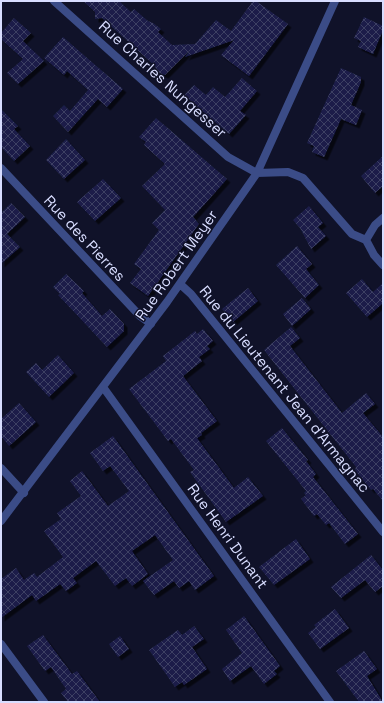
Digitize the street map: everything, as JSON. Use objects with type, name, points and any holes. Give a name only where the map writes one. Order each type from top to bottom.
[{"type":"street","name":"Rue Charles Nungesser","points":[[54,1],[228,157],[257,173]]},
{"type":"street","name":"Rue Robert Meyer","points":[[1,521],[24,493],[151,324],[257,173],[335,1]]},
{"type":"street","name":"Rue des Pierres","points":[[1,168],[140,316],[151,324]]},
{"type":"street","points":[[257,173],[288,172],[303,178],[352,234],[366,240],[374,255],[383,265]]},
{"type":"street","points":[[366,240],[375,225],[383,218]]},
{"type":"street","name":"Rue du Lieutenant Jean d'Armagnac","points":[[180,284],[191,294],[383,532]]},
{"type":"street","name":"Rue Henri Dunant","points":[[103,387],[330,702]]},
{"type":"street","points":[[1,468],[24,493]]},
{"type":"street","points":[[1,644],[44,702]]},
{"type":"building","points":[[83,1],[119,1],[131,12],[134,9],[148,21],[161,29],[158,32],[172,45],[195,44],[216,20],[231,31],[253,1],[256,1],[288,24],[249,76],[221,55],[234,40],[185,57],[190,50],[165,75],[159,73],[154,65],[102,18],[95,19],[95,12]]},
{"type":"building","points":[[364,17],[383,26],[383,30],[373,54],[358,47],[361,41],[354,38]]},
{"type":"building","points":[[14,18],[31,33],[23,41],[44,61],[18,84],[7,73],[23,59],[1,39],[1,33]]},
{"type":"building","points":[[63,37],[123,89],[107,107],[98,99],[68,132],[53,116],[64,105],[70,111],[88,90],[67,71],[64,75],[44,58]]},
{"type":"building","points":[[341,68],[361,77],[361,82],[351,105],[362,110],[356,125],[341,119],[324,157],[312,152],[314,146],[307,143]]},
{"type":"building","points":[[242,78],[257,91],[240,111],[246,115],[229,134],[184,95],[194,85],[206,95],[213,87],[225,97]]},
{"type":"building","points":[[1,109],[18,126],[14,129],[30,146],[14,161],[1,147]]},
{"type":"building","points":[[156,118],[227,179],[193,217],[199,224],[148,296],[130,283],[141,269],[134,264],[159,230],[152,223],[165,210],[142,186],[165,164],[144,145],[146,142],[139,137]]},
{"type":"building","points":[[66,139],[85,160],[64,179],[46,160]]},
{"type":"building","points":[[383,156],[383,186],[375,193],[361,176]]},
{"type":"building","points":[[103,179],[121,198],[95,221],[77,202]]},
{"type":"building","points":[[11,203],[25,217],[7,234],[20,247],[1,264],[1,213]]},
{"type":"building","points":[[309,206],[323,223],[318,227],[326,236],[311,249],[300,228],[293,220]]},
{"type":"building","points":[[297,246],[312,264],[306,269],[319,285],[305,298],[276,265]]},
{"type":"building","points":[[66,274],[84,291],[82,293],[102,316],[110,309],[124,324],[124,331],[107,347],[58,295],[60,294],[53,287]]},
{"type":"building","points":[[362,279],[373,292],[383,283],[383,303],[367,317],[346,293]]},
{"type":"building","points":[[248,288],[258,301],[233,322],[222,309]]},
{"type":"building","points":[[302,298],[311,309],[292,326],[283,314]]},
{"type":"building","points":[[291,327],[300,338],[290,346],[342,413],[366,393],[375,404],[363,413],[383,437],[383,501],[373,489],[371,490],[355,470],[356,467],[264,350]]},
{"type":"building","points":[[203,329],[213,341],[207,346],[210,349],[199,357],[202,361],[183,376],[217,421],[201,433],[202,435],[197,438],[234,488],[248,477],[263,496],[226,522],[190,472],[194,470],[171,439],[168,441],[129,389],[166,361],[163,356],[195,331],[197,334]]},
{"type":"building","points":[[58,355],[74,373],[49,397],[26,372],[36,363],[42,370]]},
{"type":"building","points":[[19,403],[36,422],[9,446],[1,436],[1,419]]},
{"type":"building","points":[[282,428],[308,460],[306,461],[316,474],[313,477],[358,534],[345,544],[329,523],[326,525],[317,514],[314,516],[301,499],[306,495],[304,493],[306,491],[266,441]]},
{"type":"building","points":[[113,436],[214,576],[195,590],[189,581],[179,588],[174,581],[154,595],[143,581],[173,560],[155,535],[132,551],[148,574],[132,586],[126,578],[115,586],[96,561],[73,578],[77,583],[66,591],[60,584],[36,601],[32,595],[1,618],[1,579],[16,568],[24,580],[34,573],[37,577],[63,557],[44,531],[61,519],[57,513],[81,496],[70,481],[82,471],[108,506],[129,491],[110,466],[103,471],[90,453]]},
{"type":"building","points":[[296,539],[310,559],[274,585],[259,567]]},
{"type":"building","points":[[371,555],[383,570],[383,586],[375,592],[365,580],[341,598],[331,587]]},
{"type":"building","points":[[335,609],[349,628],[320,649],[308,633],[316,627],[314,625]]},
{"type":"building","points":[[244,616],[280,666],[274,671],[277,674],[264,684],[251,666],[230,681],[222,669],[242,653],[226,630]]},
{"type":"building","points":[[194,626],[204,639],[192,647],[207,669],[184,685],[182,682],[175,687],[149,650],[178,630],[182,635]]},
{"type":"building","points":[[43,635],[72,674],[77,671],[100,702],[68,702],[61,693],[66,689],[51,667],[45,671],[27,646]]},
{"type":"building","points":[[120,636],[129,649],[118,657],[109,644]]},
{"type":"building","points":[[364,651],[377,669],[367,676],[383,702],[359,702],[336,671]]}]
